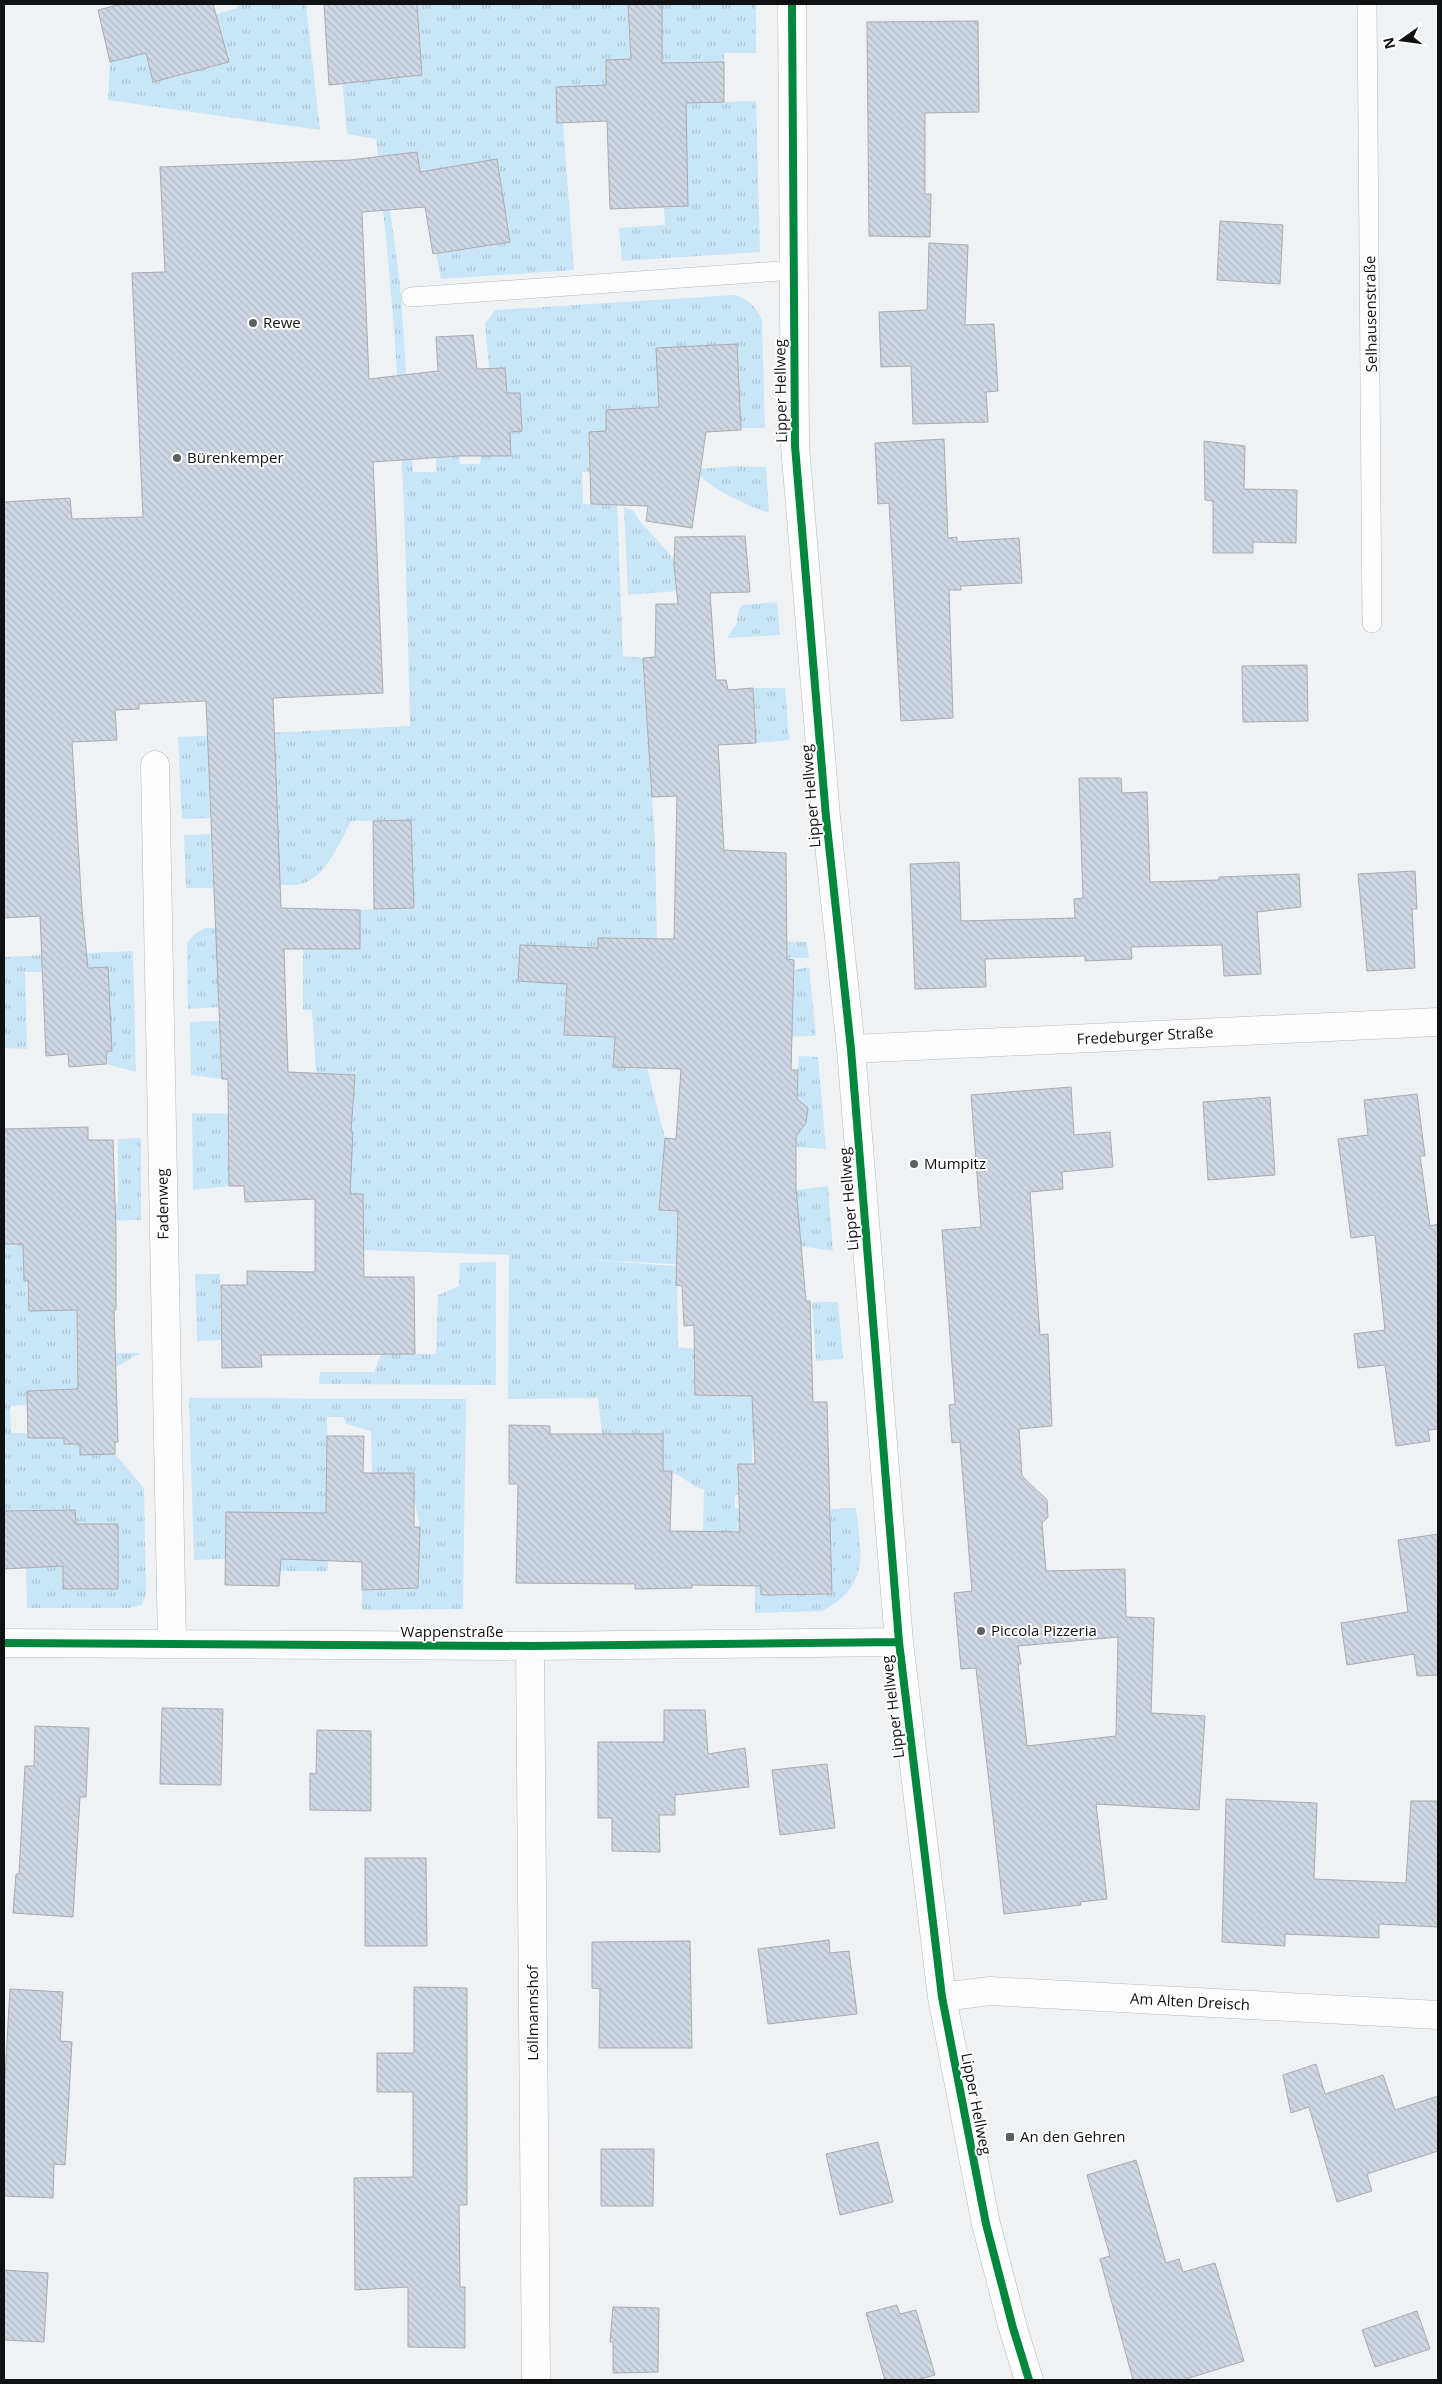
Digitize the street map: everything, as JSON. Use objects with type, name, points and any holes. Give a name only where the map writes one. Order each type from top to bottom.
[{"type":"street","name":"Lipper Hellweg","points":[[792,4],[795,446],[823,777],[851,1049],[899,1642],[942,1997],[986,2224],[1013,2328],[1029,2380]]},
{"type":"street","name":"Fadenweg","points":[[155,765],[172,1644]]},
{"type":"street","name":"Fredeburger Straße","points":[[851,1049],[1438,1022]]},
{"type":"street","name":"Wappenstraße","points":[[4,1643],[530,1646],[899,1642]]},
{"type":"street","name":"Löllmannshof","points":[[530,1646],[536,2380]]},
{"type":"street","name":"Am Alten Dreisch","points":[[942,1997],[990,1991],[1438,2015]]},
{"type":"lane","name":"Selhausenstraße","points":[[1367,4],[1372,623]]},
{"type":"lane","points":[[411,297],[794,270]]},
{"type":"green space","points":[[237,4],[306,4],[320,130],[108,100],[110,62],[146,53],[153,82],[228,62],[216,14],[238,8]]},
{"type":"green space","points":[[416,4],[628,4],[629,23],[661,22],[662,4],[756,4],[756,53],[724,53],[724,62],[688,62],[687,103],[756,101],[760,252],[622,261],[619,228],[665,225],[664,208],[688,206],[686,117],[601,85],[556,87],[557,123],[563,123],[574,270],[441,279],[436,254],[510,242],[497,160],[420,172],[417,152],[378,157],[376,139],[347,134],[342,80],[422,75]]},
{"type":"green space","points":[[383,210],[390,210],[400,284],[413,472],[436,472],[436,458],[459,456],[460,464],[480,464],[481,456],[511,455],[505,368],[489,368],[485,324],[495,310],[735,295],[752,304],[762,320],[765,428],[741,428],[737,344],[656,348],[659,408],[606,431],[589,432],[590,472],[582,472],[583,504],[617,505],[623,656],[643,658],[655,842],[657,939],[598,938],[598,966],[592,993],[566,992],[564,1035],[615,1037],[613,1067],[647,1068],[665,1138],[659,1210],[706,1214],[709,1266],[573,1259],[677,1266],[678,1347],[705,1350],[695,1374],[695,1395],[762,1395],[763,1433],[753,1434],[752,1464],[739,1494],[735,1496],[735,1508],[760,1509],[761,1595],[832,1594],[831,1509],[856,1508],[860,1554],[856,1579],[849,1590],[838,1601],[822,1611],[755,1613],[755,1582],[711,1557],[711,1532],[703,1531],[704,1490],[674,1473],[663,1471],[663,1434],[602,1434],[598,1398],[508,1399],[509,1255],[363,1250],[315,1195],[315,1169],[351,1167],[353,1132],[229,1133],[229,1186],[193,1190],[192,1113],[352,1116],[355,1075],[316,1073],[312,1010],[303,1010],[303,948],[360,949],[360,910],[414,907],[411,820],[351,821],[338,847],[319,873],[301,884],[280,885],[275,755],[208,759],[210,818],[182,819],[178,737],[410,726],[405,532],[399,403]]},
{"type":"green space","points":[[737,466],[766,467],[769,513],[728,496],[708,483],[697,469]]},
{"type":"green space","points":[[624,507],[634,511],[639,520],[674,559],[677,591],[628,595]]},
{"type":"green space","points":[[777,602],[780,635],[727,638],[736,625],[739,609],[743,605]]},
{"type":"green space","points":[[753,688],[785,688],[789,740],[756,743]]},
{"type":"green space","points":[[211,834],[213,888],[186,888],[184,835]]},
{"type":"green space","points":[[205,928],[244,928],[220,1007],[188,1009],[187,943],[196,933]]},
{"type":"green space","points":[[687,940],[807,942],[809,958],[688,957]]},
{"type":"green space","points":[[133,951],[136,1072],[106,1064],[107,1051],[111,1051],[107,967],[25,972],[27,1049],[4,1048],[4,957]]},
{"type":"green space","points":[[809,967],[816,1036],[731,1038],[794,970]]},
{"type":"green space","points":[[220,1021],[222,1079],[191,1075],[190,1022]]},
{"type":"green space","points":[[799,1056],[818,1057],[826,1149],[737,1143],[801,1129],[806,1121],[807,1112],[806,1106],[797,1103]]},
{"type":"green space","points":[[141,1138],[141,1220],[4,1223],[4,1174],[8,1175],[40,1206],[118,1204],[118,1139]]},
{"type":"green space","points":[[828,1186],[833,1251],[801,1246],[796,1190]]},
{"type":"green space","points":[[4,1244],[22,1244],[29,1311],[110,1310],[110,1353],[141,1353],[116,1367],[78,1367],[78,1389],[27,1391],[28,1405],[10,1406],[11,1433],[28,1433],[28,1438],[64,1438],[80,1444],[80,1455],[115,1454],[144,1488],[146,1593],[142,1605],[129,1608],[27,1608],[26,1568],[63,1566],[63,1588],[118,1589],[118,1524],[76,1524],[74,1510],[4,1511]]},
{"type":"green space","points":[[496,1262],[496,1385],[319,1384],[320,1372],[374,1372],[381,1354],[436,1354],[438,1295],[459,1286],[460,1263]]},
{"type":"green space","points":[[195,1274],[220,1274],[221,1340],[197,1341]]},
{"type":"green space","points":[[812,1302],[838,1302],[843,1359],[816,1361]]},
{"type":"green space","points":[[189,1398],[466,1399],[463,1609],[362,1610],[362,1590],[418,1588],[420,1527],[414,1499],[414,1473],[372,1473],[371,1431],[346,1424],[343,1417],[327,1417],[328,1571],[280,1571],[280,1513],[226,1512],[225,1559],[194,1560]]},
{"type":"building","points":[[122,4],[213,4],[229,62],[153,82],[146,53],[110,62],[98,10]]},
{"type":"building","points":[[324,4],[417,4],[422,75],[329,85]]},
{"type":"building","points":[[628,4],[662,4],[662,63],[724,62],[724,102],[686,103],[688,206],[610,209],[607,121],[557,123],[556,87],[606,85],[606,60],[631,59]]},
{"type":"building","points":[[978,21],[979,112],[925,113],[925,194],[931,194],[930,237],[869,236],[867,22]]},
{"type":"building","points":[[417,152],[420,172],[497,159],[510,242],[433,254],[425,207],[362,212],[369,379],[438,371],[436,337],[473,335],[477,369],[505,368],[507,393],[520,393],[522,431],[510,432],[511,456],[459,456],[373,462],[383,693],[273,698],[281,908],[360,910],[360,949],[284,949],[288,1072],[355,1075],[351,1132],[353,1132],[350,1194],[363,1194],[364,1277],[414,1277],[415,1354],[261,1355],[262,1367],[222,1368],[221,1285],[247,1285],[247,1271],[315,1272],[315,1199],[245,1202],[244,1186],[229,1186],[228,1079],[222,1079],[206,701],[139,704],[139,709],[115,710],[117,740],[72,742],[82,909],[88,968],[108,967],[112,1051],[107,1051],[106,1064],[69,1067],[68,1054],[46,1056],[40,916],[4,918],[4,502],[70,498],[72,519],[143,517],[132,273],[165,272],[160,167],[350,160]]},
{"type":"building","points":[[1220,221],[1283,225],[1280,284],[1217,280]]},
{"type":"building","points":[[929,243],[968,245],[965,325],[994,324],[998,391],[986,392],[988,422],[913,424],[911,366],[881,367],[879,312],[927,310]]},
{"type":"building","points":[[737,344],[741,430],[706,432],[692,528],[646,521],[648,506],[591,504],[589,432],[606,431],[606,410],[659,407],[656,348]]},
{"type":"building","points":[[944,439],[948,538],[957,537],[957,542],[1019,538],[1022,583],[961,586],[961,590],[949,590],[953,718],[901,721],[889,503],[878,504],[875,443]]},
{"type":"building","points":[[1204,441],[1245,446],[1244,489],[1297,490],[1296,543],[1253,542],[1253,553],[1213,553],[1213,501],[1205,500]]},
{"type":"building","points":[[745,536],[750,592],[710,593],[716,680],[726,680],[728,690],[753,688],[756,743],[718,745],[724,850],[786,853],[787,959],[794,960],[791,1070],[798,1070],[797,1099],[808,1108],[806,1123],[796,1136],[796,1188],[806,1301],[810,1301],[813,1402],[827,1402],[832,1594],[761,1595],[761,1586],[692,1585],[692,1588],[635,1589],[635,1584],[516,1583],[518,1484],[509,1484],[509,1425],[550,1426],[550,1434],[663,1434],[663,1471],[672,1471],[670,1531],[740,1532],[738,1464],[755,1464],[752,1396],[695,1395],[694,1325],[684,1326],[682,1286],[676,1285],[678,1211],[659,1210],[665,1138],[676,1139],[681,1069],[613,1067],[615,1037],[564,1035],[567,984],[518,981],[520,945],[598,948],[598,938],[674,939],[677,796],[652,797],[643,658],[655,657],[656,604],[678,604],[674,565],[675,537]]},
{"type":"building","points":[[1307,665],[1308,721],[1243,722],[1242,666]]},
{"type":"building","points":[[1079,778],[1121,778],[1122,793],[1147,792],[1150,882],[1219,880],[1219,877],[1299,874],[1301,907],[1257,912],[1261,974],[1224,976],[1222,945],[1131,947],[1132,959],[1085,961],[1085,956],[985,959],[986,987],[915,989],[910,864],[959,862],[961,921],[1075,918],[1074,899],[1083,898]]},
{"type":"building","points":[[411,820],[414,908],[374,909],[373,821]]},
{"type":"building","points":[[1415,871],[1417,909],[1412,909],[1415,968],[1367,971],[1358,874]]},
{"type":"building","points":[[1071,1087],[1074,1135],[1110,1132],[1113,1167],[1062,1172],[1063,1189],[1030,1192],[1040,1335],[1048,1334],[1052,1426],[1019,1429],[1022,1476],[1047,1500],[1048,1517],[1042,1523],[1046,1571],[1125,1569],[1126,1617],[1154,1618],[1151,1713],[1205,1716],[1199,1810],[1096,1804],[1107,1899],[1080,1902],[1081,1905],[1004,1914],[976,1668],[961,1669],[954,1593],[972,1591],[960,1442],[952,1443],[949,1405],[955,1404],[942,1230],[981,1227],[971,1095]],"holes":[[[1118,1637],[1116,1736],[1027,1746],[1018,1664],[1021,1664],[1018,1646]]]},
{"type":"building","points":[[1417,1094],[1425,1156],[1420,1156],[1430,1226],[1438,1224],[1438,1429],[1428,1430],[1430,1441],[1396,1446],[1385,1365],[1358,1368],[1354,1334],[1385,1330],[1375,1235],[1351,1238],[1338,1139],[1368,1135],[1364,1100]]},
{"type":"building","points":[[1270,1097],[1275,1175],[1208,1180],[1203,1102]]},
{"type":"building","points":[[88,1127],[88,1140],[113,1140],[116,1232],[116,1310],[114,1310],[118,1442],[115,1442],[115,1454],[80,1455],[80,1444],[64,1444],[64,1438],[28,1438],[27,1391],[78,1389],[77,1310],[29,1311],[28,1281],[24,1281],[23,1244],[4,1244],[4,1129]]},
{"type":"building","points":[[327,1436],[364,1436],[363,1473],[414,1473],[414,1527],[420,1527],[418,1588],[362,1590],[362,1562],[281,1559],[279,1586],[225,1585],[226,1512],[326,1513]]},
{"type":"building","points":[[75,1510],[76,1524],[118,1524],[118,1589],[63,1589],[63,1566],[4,1569],[4,1511]]},
{"type":"building","points":[[1438,1534],[1438,1675],[1417,1676],[1414,1654],[1347,1665],[1341,1623],[1408,1612],[1398,1540]]},
{"type":"building","points":[[162,1708],[223,1709],[221,1785],[160,1784]]},
{"type":"building","points":[[664,1710],[705,1710],[708,1754],[745,1748],[749,1787],[675,1795],[675,1815],[659,1815],[660,1852],[612,1851],[612,1818],[598,1818],[598,1742],[664,1742]]},
{"type":"building","points":[[35,1726],[89,1728],[86,1797],[80,1797],[73,1917],[13,1913],[16,1874],[19,1874],[25,1766],[34,1766]]},
{"type":"building","points":[[317,1730],[371,1731],[371,1811],[310,1810],[310,1773],[316,1774]]},
{"type":"building","points":[[827,1764],[835,1828],[780,1835],[772,1770]]},
{"type":"building","points":[[1226,1799],[1317,1803],[1314,1879],[1406,1883],[1411,1801],[1438,1801],[1438,1927],[1379,1924],[1379,1938],[1285,1934],[1285,1946],[1222,1942]]},
{"type":"building","points":[[365,1858],[426,1858],[427,1946],[365,1946]]},
{"type":"building","points":[[829,1940],[830,1953],[849,1951],[857,2014],[768,2024],[758,1949]]},
{"type":"building","points":[[690,1941],[692,2048],[599,2048],[600,1989],[592,1988],[592,1942]]},
{"type":"building","points":[[414,1987],[467,1988],[467,2205],[459,2205],[460,2287],[465,2287],[465,2348],[408,2347],[408,2287],[355,2290],[354,2178],[413,2177],[413,2092],[377,2092],[377,2053],[414,2053]]},
{"type":"building","points":[[10,1989],[63,1992],[60,2041],[72,2042],[65,2165],[54,2164],[53,2198],[4,2196],[4,2094]]},
{"type":"building","points":[[1316,2064],[1325,2094],[1383,2075],[1395,2110],[1438,2096],[1438,2151],[1367,2174],[1372,2191],[1337,2202],[1309,2107],[1291,2113],[1283,2075]]},
{"type":"building","points":[[878,2142],[893,2202],[840,2215],[826,2154]]},
{"type":"building","points":[[601,2149],[654,2149],[653,2206],[601,2206]]},
{"type":"building","points":[[1136,2160],[1166,2263],[1179,2259],[1183,2272],[1215,2263],[1244,2361],[1183,2380],[1133,2380],[1100,2259],[1110,2256],[1087,2175]]},
{"type":"building","points":[[4,2270],[48,2273],[44,2342],[4,2340]]},
{"type":"building","points":[[897,2305],[900,2314],[916,2310],[935,2375],[916,2380],[885,2380],[866,2313]]},
{"type":"building","points":[[613,2307],[659,2308],[658,2372],[613,2373],[613,2342],[610,2342]]},
{"type":"building","points":[[1417,2311],[1430,2349],[1375,2367],[1362,2330]]},
{"type":"cycle path","points":[[792,4],[795,446],[826,817],[851,1049],[899,1642],[942,1997],[986,2224],[1013,2328],[1029,2380]]},
{"type":"cycle path","points":[[4,1643],[530,1646],[899,1642]]},
{"type":"place","name":"Rewe","points":[[253,323]]},
{"type":"place","name":"Bürenkemper","points":[[177,458]]},
{"type":"place","name":"Mumpitz","points":[[914,1164]]},
{"type":"place","name":"Piccola Pizzeria","points":[[981,1631]]},
{"type":"place","name":"An den Gehren","points":[[1010,2137]]}]
